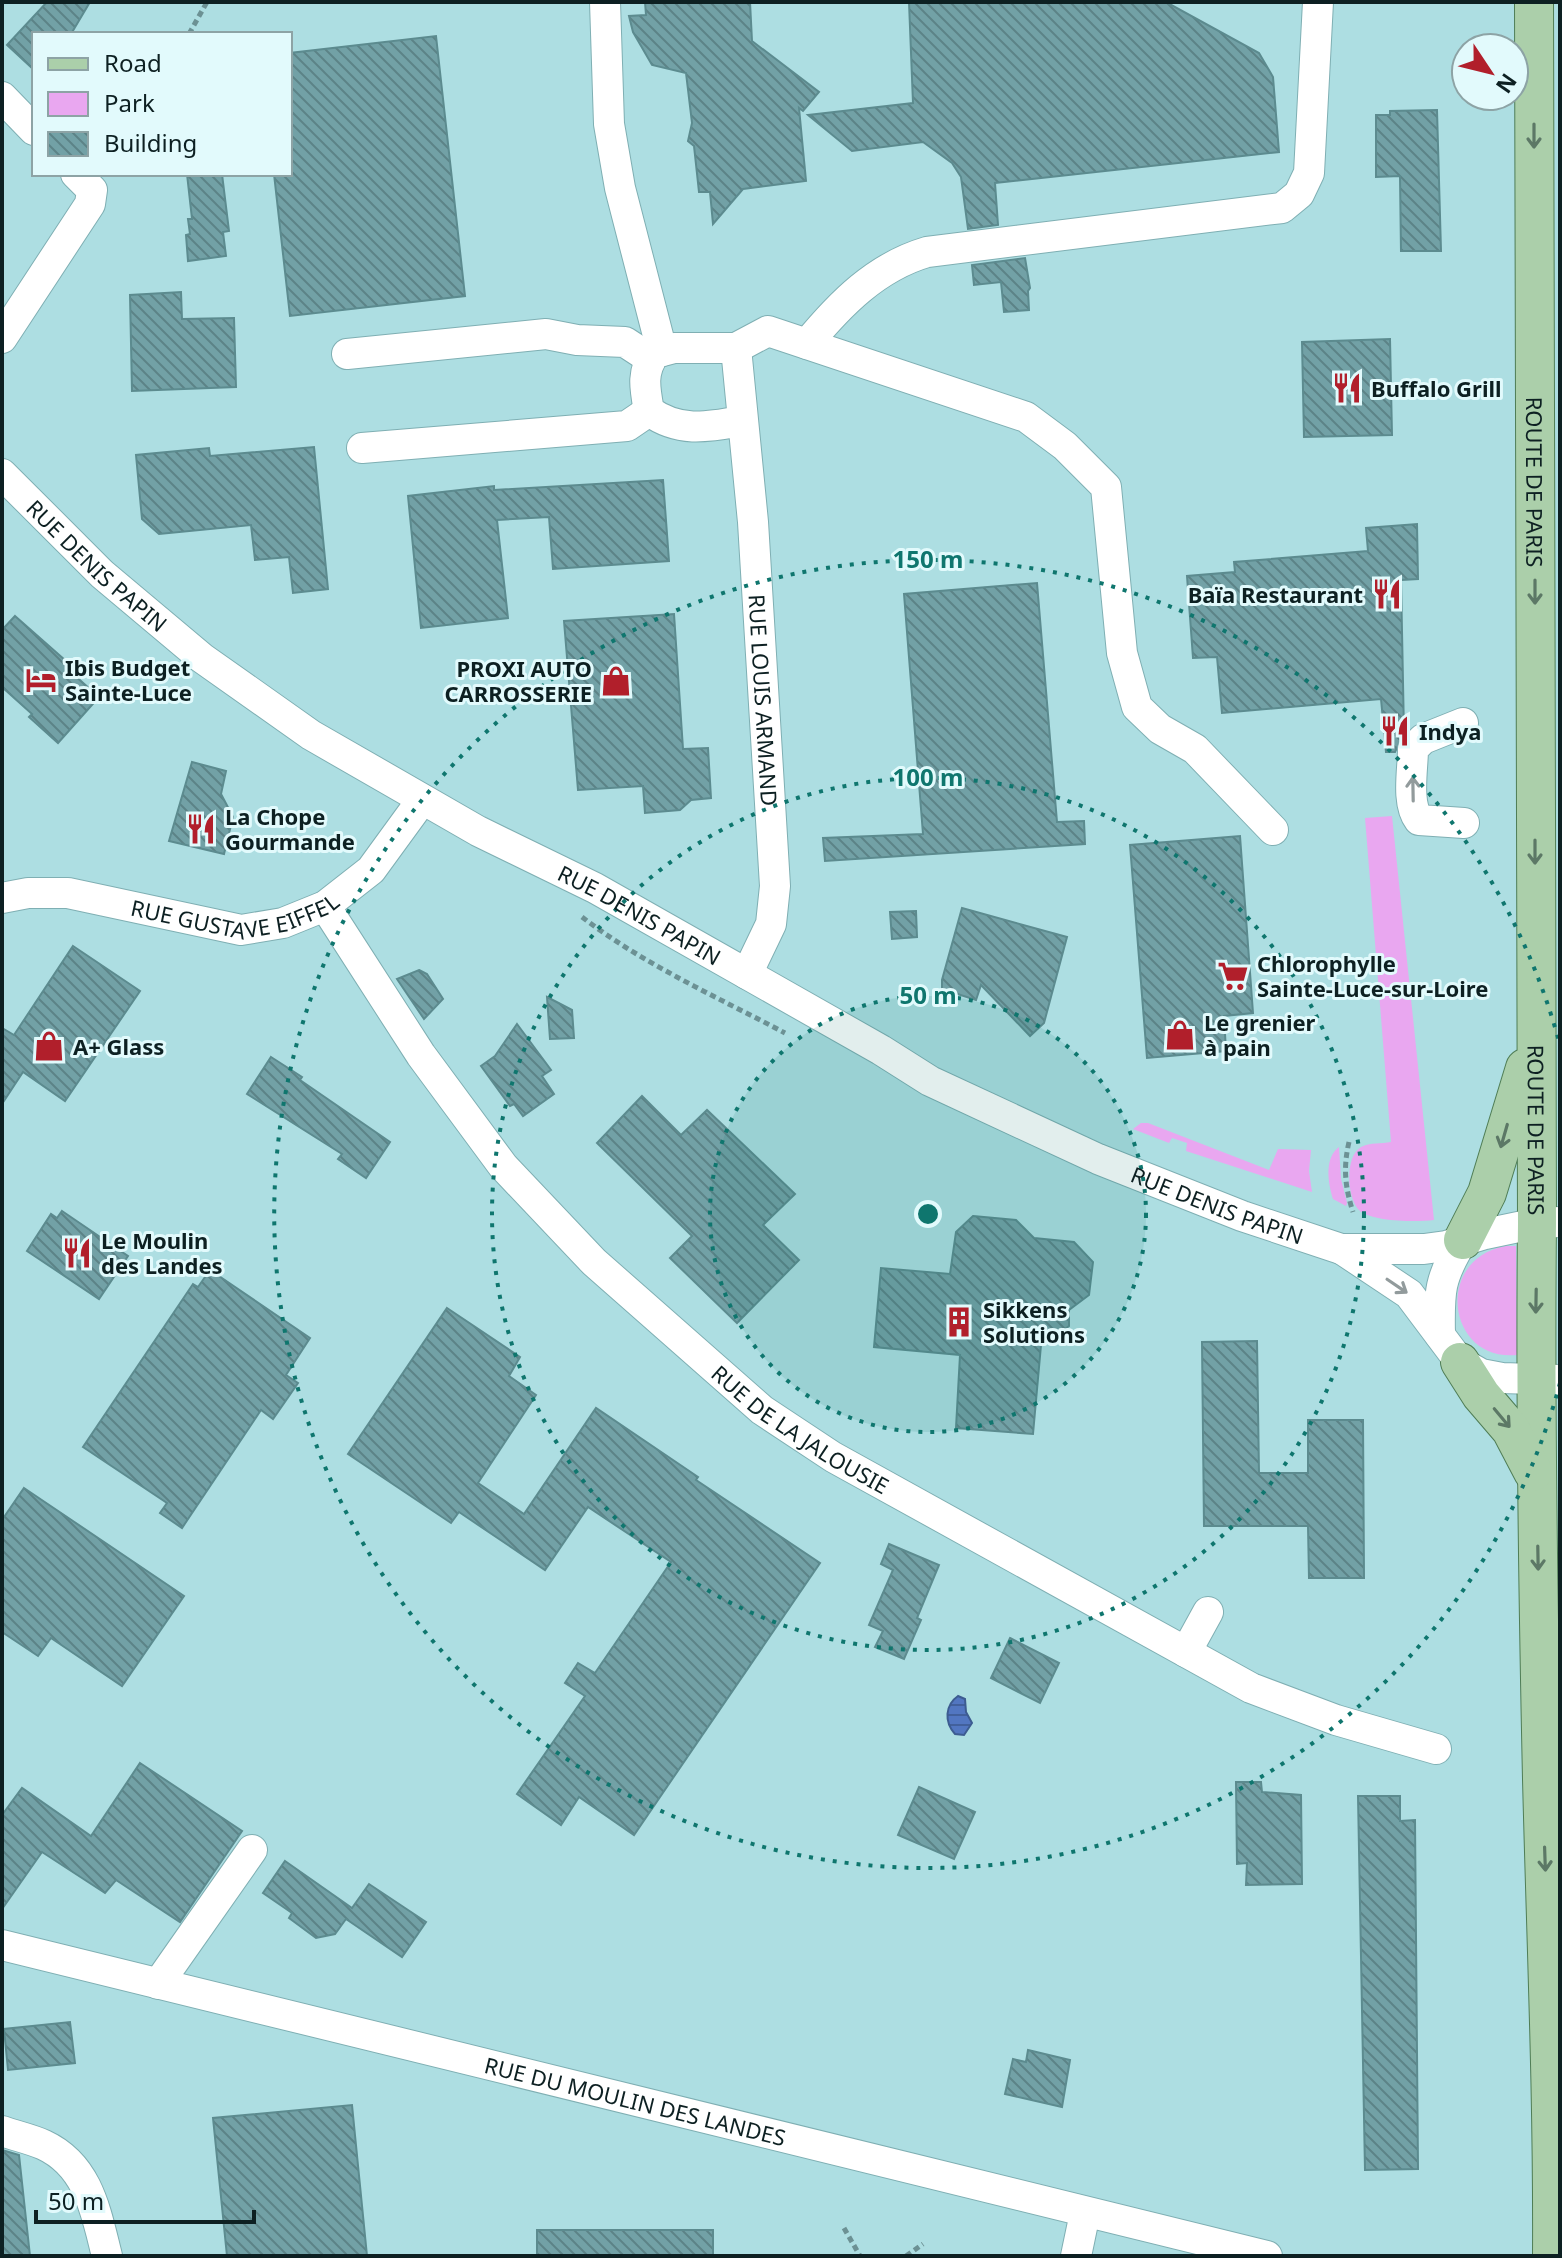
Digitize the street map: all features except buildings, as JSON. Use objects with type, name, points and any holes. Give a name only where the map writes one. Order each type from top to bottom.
[{"type":"main road","name":"ROUTE DE PARIS","points":[[1534,2],[1535,1034],[1549,1223],[1548,1380],[1537,1480],[1551,1787],[1552,2110],[1547,2252]]},
{"type":"main road","points":[[1463,1240],[1487,1193],[1535,1034]]},
{"type":"main road","points":[[1450,1349],[1481,1395],[1511,1430],[1537,1480]]},
{"type":"street","points":[[605,2],[609,124],[656,355],[644,384],[649,411],[664,422],[705,427],[742,421],[736,348]]},
{"type":"street","points":[[807,344],[866,283],[903,259],[927,252],[1282,208],[1299,194],[1309,173],[1318,2]]},
{"type":"street","points":[[2,97],[32,128]]},
{"type":"street","points":[[2,338],[90,204],[84,182]]},
{"type":"street","points":[[347,354],[546,334],[577,340],[625,342],[656,355],[674,348],[736,348],[768,331],[1026,417],[1065,446],[1106,487],[1122,653],[1137,707],[1160,729],[1195,749],[1273,830]]},
{"type":"street","points":[[362,448],[627,426],[649,411]]},
{"type":"street","name":"RUE LOUIS ARMAND","points":[[742,421],[753,522],[775,886],[771,924],[747,974]]},
{"type":"street","name":"RUE DENIS PAPIN","points":[[2,474],[102,574],[202,658],[311,735],[422,800],[595,888],[930,1081],[1029,1129],[1242,1216],[1341,1249]]},
{"type":"street","points":[[1463,723],[1423,739],[1413,749],[1412,776],[1413,812],[1419,820],[1464,823]]},
{"type":"street","name":"RUE GUSTAVE EIFFEL","points":[[2,898],[28,893],[68,893],[241,930],[283,923],[325,906],[371,870],[422,800]]},
{"type":"street","name":"RUE DE LA JALOUSIE","points":[[325,906],[421,1055],[503,1166],[594,1262],[762,1410],[833,1457],[1251,1688],[1336,1720],[1436,1749]]},
{"type":"street","points":[[1341,1249],[1424,1249],[1549,1223]]},
{"type":"street","points":[[1450,1349],[1439,1291],[1443,1275],[1463,1240]]},
{"type":"street","points":[[1341,1249],[1409,1294],[1450,1349],[1481,1374],[1548,1380]]},
{"type":"street","points":[[1186,1652],[1208,1612]]},
{"type":"street","points":[[158,1984],[252,1850]]},
{"type":"street","name":"RUE DU MOULIN DES LANDES","points":[[2,1945],[1267,2256]]},
{"type":"street","points":[[2,2131],[46,2146],[76,2168],[92,2197],[107,2256]]},
{"type":"street","points":[[1076,2256],[1085,2213]]},
{"type":"path","points":[[190,32],[207,2]]},
{"type":"path","points":[[1349,1142],[1344,1181],[1353,1212]]},
{"type":"path","points":[[844,2228],[860,2256]]},
{"type":"path","points":[[906,2256],[923,2244]]},
{"type":"green space","points":[[1392,816],[1434,1220],[1396,1220],[1367,1215],[1356,1206],[1350,1189],[1350,1169],[1356,1152],[1365,1145],[1391,1142],[1365,818]]},
{"type":"green space","points":[[1141,1123],[1148,1123],[1269,1170],[1278,1149],[1311,1150],[1309,1171],[1312,1192],[1186,1151],[1187,1143],[1172,1138],[1169,1143],[1133,1129]]},
{"type":"green space","points":[[1339,1147],[1346,1206],[1333,1199],[1329,1178],[1329,1164]]},
{"type":"green space","points":[[1516,1246],[1517,1355],[1493,1353],[1475,1343],[1463,1327],[1458,1308],[1459,1288],[1467,1269],[1483,1254]]},
{"type":"water","points":[[958,1696],[965,1699],[966,1712],[972,1723],[964,1735],[955,1734],[948,1719],[950,1704]]},
{"type":"place","name":"Buffalo Grill","points":[[1347,388]]},
{"type":"place","name":"Baïa Restaurant","points":[[1387,594]]},
{"type":"place","name":"Ibis Budget Sainte-Luce","points":[[41,680]]},
{"type":"place","name":"PROXI AUTO CARROSSERIE","points":[[616,681]]},
{"type":"place","name":"Indya","points":[[1395,731]]},
{"type":"place","name":"La Chope Gourmande","points":[[201,829]]},
{"type":"place","name":"Chlorophylle Sainte-Luce-sur-Loire","points":[[1233,976]]},
{"type":"place","name":"Le grenier à pain","points":[[1180,1035]]},
{"type":"place","name":"A+ Glass","points":[[49,1046]]},
{"type":"place","name":"Le Moulin des Landes","points":[[77,1253]]},
{"type":"place","name":"Sikkens Solutions","points":[[959,1322]]}]
